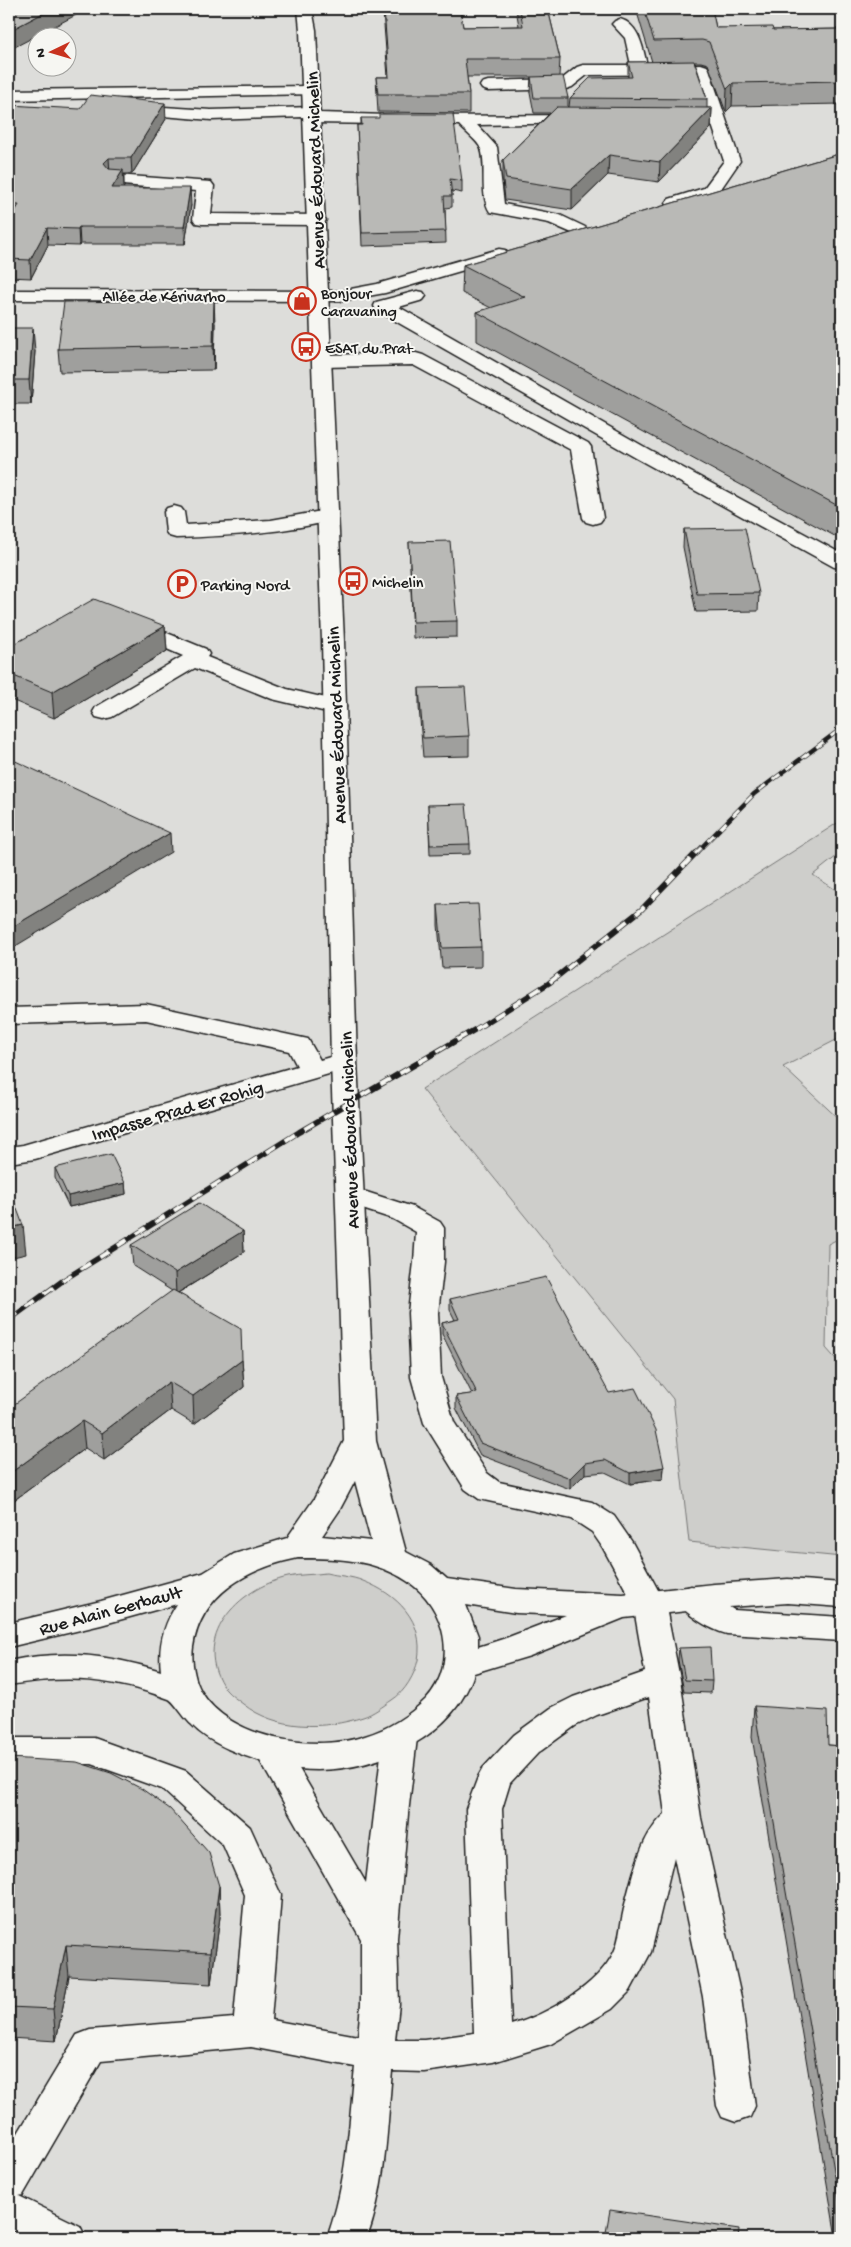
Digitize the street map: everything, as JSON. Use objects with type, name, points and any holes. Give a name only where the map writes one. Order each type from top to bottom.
[{"type":"main road","name":"Avenue Édouard Michelin","points":[[305,9],[308,30],[323,361],[335,707],[344,1061],[360,1441],[392,1559]]},
{"type":"main road","points":[[620,24],[632,37],[640,69]]},
{"type":"main road","points":[[488,86],[566,84],[583,70],[701,69],[732,161],[710,192],[667,214],[718,207]]},
{"type":"main road","points":[[9,94],[311,91]]},
{"type":"main road","points":[[132,110],[212,115],[312,115],[463,120],[600,118]]},
{"type":"main road","points":[[463,120],[489,147],[496,208],[554,219],[577,240]]},
{"type":"main road","points":[[698,120],[717,121]]},
{"type":"main road","points":[[116,180],[205,186],[202,219],[316,220]]},
{"type":"main road","points":[[551,239],[577,240],[596,235]]},
{"type":"main road","name":"Allée de Kérivarho","points":[[9,295],[340,296],[362,293],[514,250]]},
{"type":"main road","points":[[508,269],[383,306],[643,454],[842,562]]},
{"type":"main road","points":[[323,361],[416,359],[581,447],[592,518]]},
{"type":"main road","points":[[174,512],[176,532],[249,536],[292,533],[328,526]]},
{"type":"main road","points":[[104,712],[193,659],[198,654],[120,620]]},
{"type":"main road","points":[[193,659],[280,694],[335,707]]},
{"type":"main road","points":[[9,1016],[146,1012],[300,1045],[312,1070]]},
{"type":"main road","name":"Impasse Prad Er Rohig","points":[[9,1155],[25,1153],[344,1061]]},
{"type":"main road","points":[[351,1196],[403,1213],[430,1228],[429,1262],[423,1313],[426,1377],[439,1423],[476,1480],[490,1491],[581,1510],[603,1524],[616,1542],[663,1679],[683,1818],[722,1997],[736,2106]]},
{"type":"main road","name":"Avenue Édouard Michelin","points":[[298,1547],[328,1503],[360,1441]]},
{"type":"main road","points":[[298,1547],[347,1547],[392,1559],[417,1572],[438,1589],[454,1611],[463,1637],[462,1664],[451,1692],[430,1717],[400,1738],[360,1752],[316,1757],[272,1752],[234,1738],[219,1728],[204,1717],[183,1690],[175,1662],[177,1633],[190,1606],[212,1582],[238,1566],[266,1554],[298,1547]]},
{"type":"main road","name":"Rue Alain Gerbault","points":[[9,1635],[101,1613],[212,1582]]},
{"type":"main road","points":[[438,1589],[516,1601],[636,1604],[788,1591],[842,1595]]},
{"type":"main road","points":[[691,1598],[727,1622],[842,1629]]},
{"type":"main road","points":[[462,1664],[518,1647],[636,1604]]},
{"type":"main road","points":[[9,1673],[30,1668],[67,1666],[102,1668],[183,1690]]},
{"type":"main road","points":[[493,2046],[484,1809],[495,1777],[526,1744],[563,1717],[585,1706],[663,1679]]},
{"type":"main road","points":[[347,2238],[354,2219],[364,2166],[380,2004],[379,1938],[390,1814],[400,1738]]},
{"type":"main road","points":[[9,1751],[94,1751],[174,1780],[237,1837],[263,1895],[251,2032]]},
{"type":"main road","points":[[272,1752],[379,1938]]},
{"type":"main road","points":[[9,2183],[90,2046],[251,2032],[374,2055],[424,2056],[493,2046],[538,2033],[599,1998],[617,1980],[633,1952],[642,1908],[658,1849],[668,1832],[683,1818]]},
{"type":"main road","points":[[9,2210],[66,2238]]},
{"type":"shaded area","points":[[9,9],[842,9],[842,2238],[9,2238]]},
{"type":"shaded area","points":[[842,820],[842,852],[813,875],[842,894],[842,1037],[783,1067],[842,1122],[842,1237],[828,1244],[826,1348],[842,1366],[842,1557],[689,1542],[673,1399],[422,1089]]},
{"type":"shaded area","points":[[326,1573],[363,1581],[387,1593],[406,1611],[413,1621],[419,1646],[418,1660],[409,1682],[397,1697],[374,1712],[348,1721],[332,1724],[301,1725],[270,1719],[256,1713],[226,1690],[216,1671],[213,1652],[216,1635],[224,1619],[237,1604],[252,1592],[269,1583],[297,1575]]},
{"type":"building","points":[[9,9],[51,9],[9,31]]},
{"type":"building","points":[[384,9],[460,9],[463,27],[523,26],[520,9],[548,9],[560,59],[465,59],[469,94],[378,94],[376,77],[389,77]]},
{"type":"building","points":[[644,9],[712,9],[716,28],[772,27],[773,30],[842,29],[842,81],[733,83],[727,89],[709,42],[702,40],[654,41]]},
{"type":"building","points":[[694,61],[707,99],[570,98],[590,78],[632,77],[628,62]]},
{"type":"building","points":[[563,76],[568,98],[534,98],[531,77]]},
{"type":"building","points":[[90,95],[165,103],[131,158],[109,158],[104,163],[109,169],[123,170],[112,188],[190,188],[184,227],[47,228],[30,260],[9,259],[9,231],[11,226],[9,226],[9,221],[19,205],[9,205],[9,105],[80,109]]},
{"type":"building","points":[[557,107],[712,108],[660,162],[609,155],[572,189],[506,179],[503,160]]},
{"type":"building","points":[[379,114],[453,114],[462,181],[450,179],[452,196],[444,196],[446,231],[362,233],[357,125],[362,125],[361,118],[379,118]]},
{"type":"building","points":[[842,153],[842,508],[477,312],[525,297],[463,265]]},
{"type":"building","points":[[214,300],[213,346],[58,349],[64,302]]},
{"type":"building","points":[[9,328],[33,328],[29,380],[9,380]]},
{"type":"building","points":[[745,528],[759,593],[697,594],[684,529]]},
{"type":"building","points":[[450,541],[457,621],[413,622],[409,542]]},
{"type":"building","points":[[94,599],[165,626],[52,692],[9,674],[9,647]]},
{"type":"building","points":[[465,687],[469,736],[423,738],[419,688]]},
{"type":"building","points":[[9,758],[170,833],[9,929]]},
{"type":"building","points":[[466,804],[470,844],[430,845],[428,805]]},
{"type":"building","points":[[478,904],[481,947],[442,948],[438,905]]},
{"type":"building","points":[[111,1154],[125,1183],[68,1196],[55,1168]]},
{"type":"building","points":[[9,1188],[23,1225],[9,1228]]},
{"type":"building","points":[[199,1203],[243,1231],[175,1273],[131,1245]]},
{"type":"building","points":[[546,1277],[609,1393],[635,1388],[656,1430],[664,1467],[630,1473],[605,1460],[585,1463],[570,1478],[480,1443],[456,1396],[477,1393],[442,1323],[459,1319],[450,1299]]},
{"type":"building","points":[[173,1290],[241,1329],[242,1360],[193,1396],[169,1382],[102,1433],[82,1421],[9,1474],[9,1408]]},
{"type":"building","points":[[710,1647],[712,1681],[685,1680],[679,1648]]},
{"type":"building","points":[[754,1706],[827,1711],[828,1745],[842,1746],[842,2206],[840,2205]]},
{"type":"building","points":[[9,1758],[77,1762],[111,1773],[142,1789],[170,1809],[209,1853],[219,1886],[210,1953],[66,1945],[53,2009],[9,2007]]},
{"type":"building","points":[[610,2210],[739,2229],[738,2238],[605,2238]]},
{"type":"railway","points":[[695,854],[754,794],[842,728]]},
{"type":"railway","points":[[9,1320],[65,1279],[299,1132],[476,1029],[549,983],[641,910],[696,853]]},
{"type":"place","name":"Bonjour Caravaning","points":[[302,301]]},
{"type":"place","name":"ESAT du Prat","points":[[306,347]]},
{"type":"place","name":"Michelin","points":[[353,581]]},
{"type":"place","name":"Parking Nord","points":[[182,584]]}]
